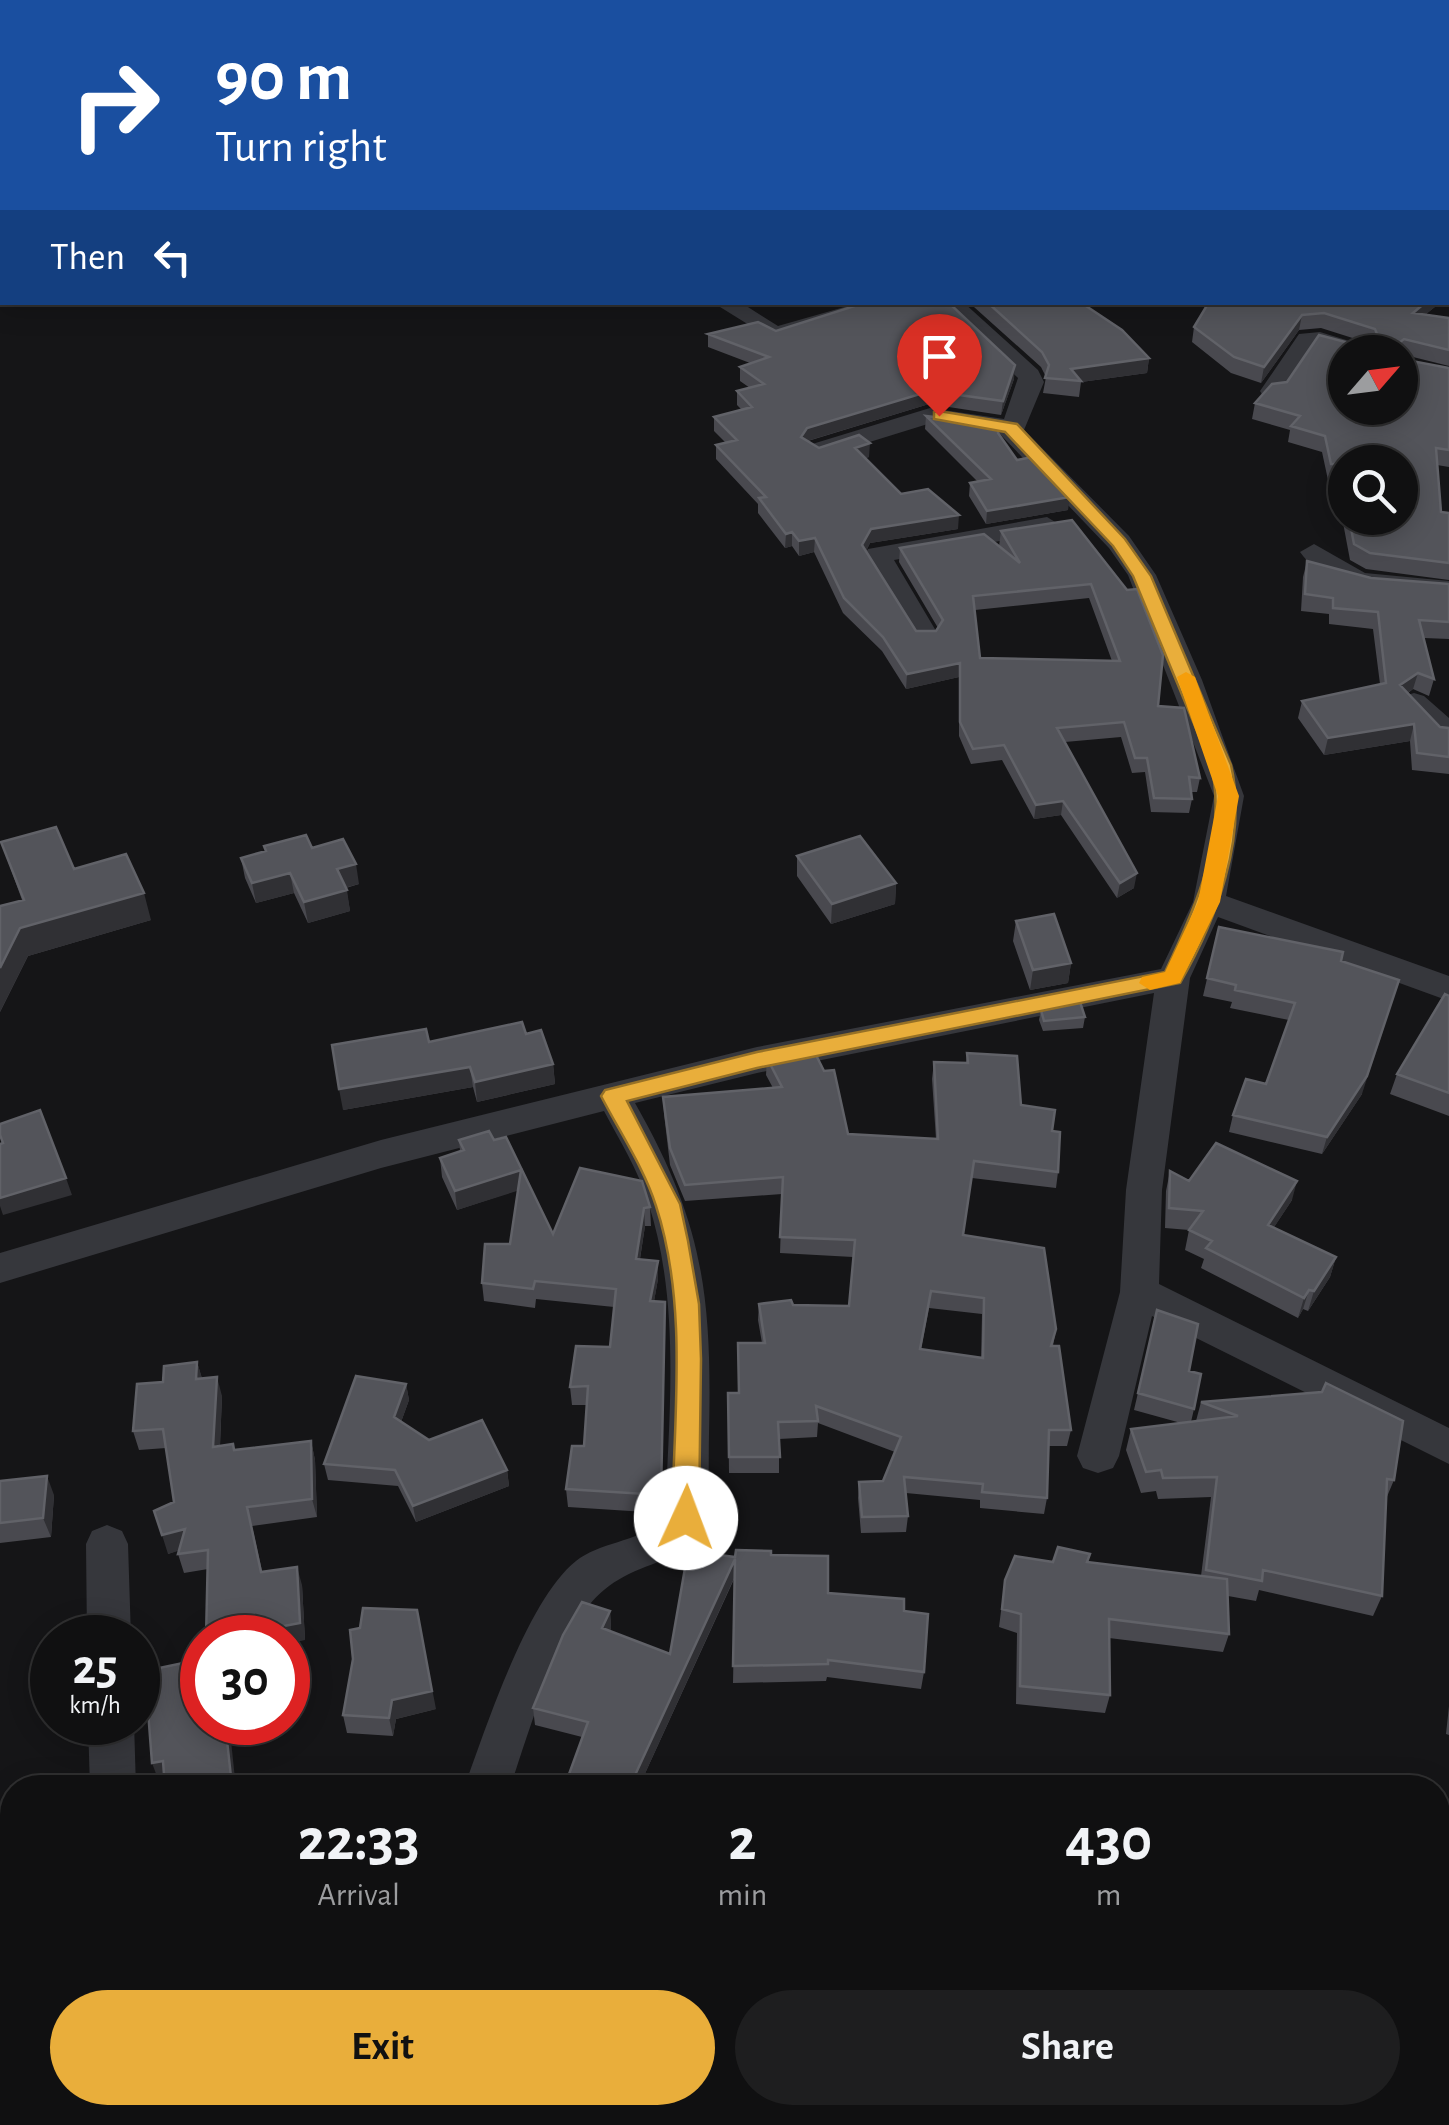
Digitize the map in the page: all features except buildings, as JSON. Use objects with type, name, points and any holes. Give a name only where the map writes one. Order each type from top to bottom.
[{"type":"street","points":[[728,305],[774,334],[879,305]]},
{"type":"street","points":[[952,305],[1029,375],[1032,382],[1011,428]]},
{"type":"street","points":[[1272,391],[1306,339],[1328,341]]},
{"type":"street","points":[[817,450],[930,416],[1011,428],[1098,518],[1142,576],[1221,765],[1228,796],[1209,902],[1173,978],[1144,1190],[1139,1292],[1098,1456]]},
{"type":"street","points":[[925,636],[879,561],[881,553],[1098,518]]},
{"type":"street","points":[[1314,552],[1323,564],[1361,582],[1449,589]]},
{"type":"street","points":[[1414,702],[1449,734]]},
{"type":"street","points":[[1209,902],[1449,989]]},
{"type":"street","points":[[0,1268],[381,1154],[757,1060],[1173,978]]},
{"type":"street","points":[[491,1775],[506,1732],[578,1586],[617,1561],[680,1534],[686,1518],[689,1386],[686,1304],[679,1256],[668,1204],[613,1096]]},
{"type":"street","points":[[1139,1292],[1449,1447]]},
{"type":"street","points":[[108,1544],[110,1615]]},
{"type":"street","points":[[112,1745],[113,1775]]},
{"type":"slow traffic","points":[[1150,983],[1173,978],[1209,902],[1228,796],[1221,765],[1186,677]]},
{"type":"route","points":[[686,1518],[689,1386],[686,1304],[676,1241],[668,1204],[613,1096],[757,1060],[1173,978],[1209,902],[1228,796],[1221,765],[1188,680],[1142,576],[1119,542],[1011,428],[939,416]]}]
